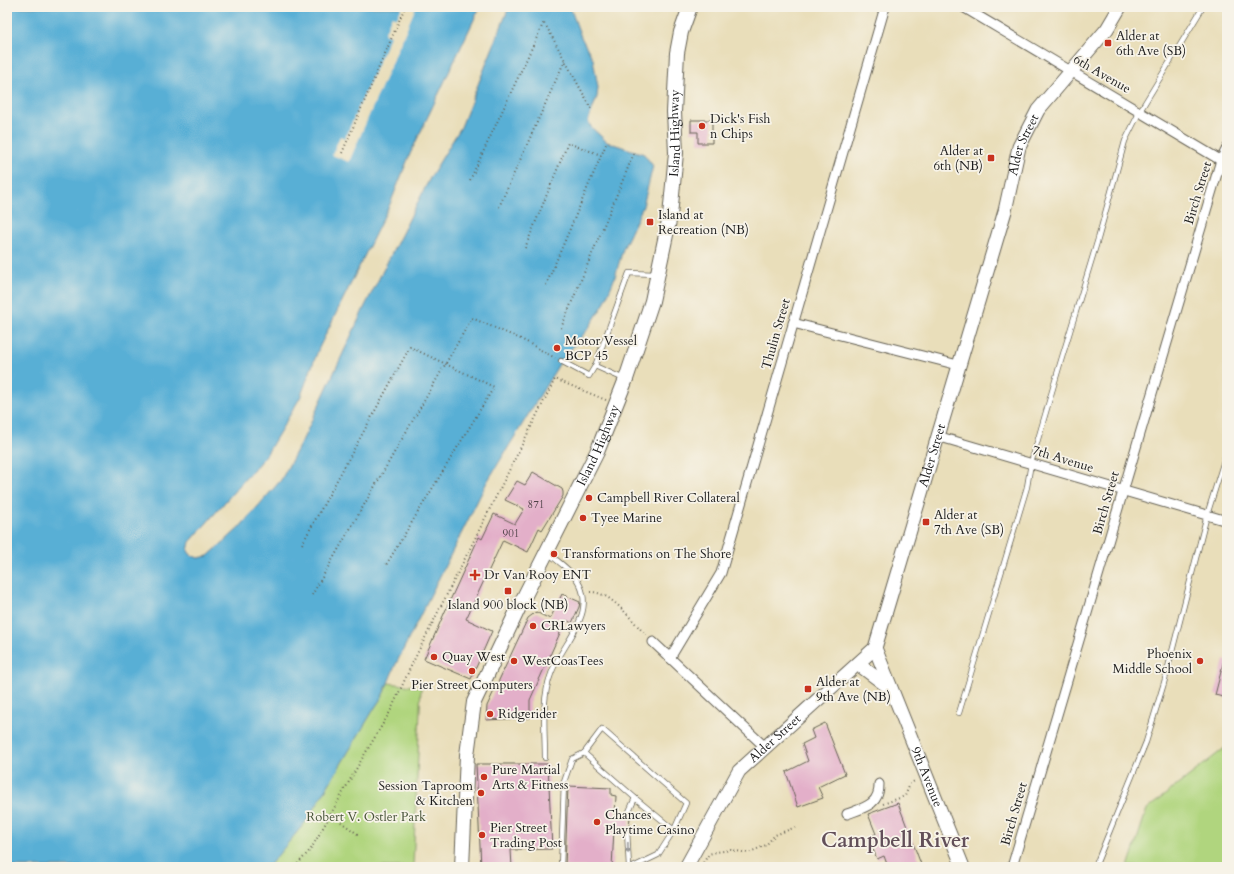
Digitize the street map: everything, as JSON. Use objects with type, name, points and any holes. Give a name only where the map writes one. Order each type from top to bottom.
[{"type":"main road","name":"Island Highway","points":[[460,863],[467,755],[474,702],[546,552],[598,452],[626,379],[652,301],[670,216],[676,153],[674,112],[677,53],[681,32],[690,7]]},
{"type":"street","name":"Thulin Street","points":[[670,658],[720,573],[885,7]]},
{"type":"street","name":"6th Avenue","points":[[963,7],[1224,162]]},
{"type":"street","name":"Alder Street","points":[[686,867],[740,771],[875,648],[1005,211],[1019,147],[1038,110],[1107,29],[1120,7]]},
{"type":"street","name":"Birch Street","points":[[1012,867],[1123,491],[1227,148]]},
{"type":"street","points":[[793,323],[958,365]]},
{"type":"street","name":"7th Avenue","points":[[937,436],[1227,521]]},
{"type":"street","points":[[653,642],[765,747]]},
{"type":"street","name":"9th Avenue","points":[[875,648],[963,867]]},
{"type":"street","points":[[858,664],[890,688]]},
{"type":"street","points":[[847,814],[871,804],[877,798],[879,784]]},
{"type":"lane","points":[[959,713],[1027,487],[1031,463],[1098,239],[1125,141],[1140,111],[1203,7]]},
{"type":"lane","points":[[561,361],[589,376],[595,366],[628,273],[658,274]]},
{"type":"lane","points":[[595,366],[626,379]]},
{"type":"lane","points":[[1095,867],[1146,742],[1164,683],[1207,515],[1227,451]]},
{"type":"lane","points":[[545,758],[545,702],[551,674],[582,616],[584,597],[575,577],[546,552]]},
{"type":"lane","points":[[561,867],[564,782],[572,759],[584,753],[602,729],[686,803],[674,830],[658,855],[633,867]]},
{"type":"lane","points":[[584,753],[674,830]]},
{"type":"lane","points":[[628,814],[635,798]]},
{"type":"lane","points":[[627,830],[629,867]]},
{"type":"path","points":[[342,153],[405,7]]},
{"type":"path","points":[[470,180],[544,22],[592,110]]},
{"type":"path","points":[[499,207],[565,60]]},
{"type":"path","points":[[546,285],[607,142]]},
{"type":"path","points":[[525,248],[568,143],[601,155]]},
{"type":"path","points":[[561,328],[635,151]]},
{"type":"path","points":[[312,595],[472,318],[522,340],[561,361]]},
{"type":"path","points":[[302,544],[410,347],[494,387],[386,565]]},
{"type":"path","points":[[295,867],[311,849],[390,712],[413,662],[555,379],[616,405]]},
{"type":"path","points":[[582,593],[596,592],[610,598],[653,642]]},
{"type":"path","points":[[882,804],[905,796],[910,784],[925,775]]},
{"type":"path","points":[[331,815],[359,835]]},
{"type":"path","points":[[700,867],[709,854],[731,850],[748,853],[766,845],[775,835],[796,827]]},
{"type":"green space","name":"Robert V. Ostler Park","points":[[388,683],[421,687],[413,867],[268,867],[308,819],[382,697]]},
{"type":"green space","points":[[1226,747],[1227,867],[1128,867],[1147,809]]},
{"type":"water","points":[[7,7],[480,7],[410,154],[390,204],[319,348],[300,398],[266,455],[190,542],[188,551],[191,555],[198,558],[208,556],[238,529],[281,480],[304,437],[364,308],[431,176],[461,127],[509,7],[570,7],[581,37],[593,59],[598,87],[597,97],[588,121],[591,127],[607,142],[644,154],[653,166],[643,206],[623,249],[615,277],[604,304],[588,329],[561,361],[487,482],[395,666],[382,697],[308,819],[268,867],[7,867]]},
{"type":"pier","points":[[402,7],[416,7],[349,162],[332,155],[340,136],[345,138],[390,36],[384,34],[392,16],[397,18]]},
{"type":"building","name":"Dick's Fish n Chips","points":[[691,120],[712,120],[712,143],[698,143],[698,132],[691,132]]},
{"type":"building","points":[[533,472],[562,489],[563,496],[542,530],[539,528],[528,552],[503,540],[466,619],[492,631],[471,679],[424,659],[479,537],[482,539],[494,514],[515,524],[524,509],[505,500],[517,481],[525,485]]},
{"type":"building","points":[[562,594],[580,602],[579,607],[572,623],[566,620],[530,700],[530,718],[486,720],[487,706],[528,618],[536,612],[550,619]]},
{"type":"building","points":[[1224,660],[1227,661],[1227,698],[1215,695]]},
{"type":"building","points":[[825,723],[845,774],[818,787],[823,798],[798,807],[786,772],[808,761],[802,744],[814,738],[811,730]]},
{"type":"building","points":[[476,764],[548,764],[552,849],[511,850],[512,867],[481,867]]},
{"type":"building","name":"Chances Playtime Casino","points":[[568,786],[611,788],[611,795],[616,796],[615,814],[624,814],[626,817],[630,817],[629,827],[614,829],[612,867],[565,867]]},
{"type":"building","points":[[898,803],[922,867],[888,867],[884,856],[877,859],[868,837],[876,834],[868,814]]},
{"type":"place","name":"Alder at 6th Ave (SB)","points":[[1108,43]]},
{"type":"place","name":"Dick's Fish n Chips","points":[[702,126]]},
{"type":"place","name":"Alder at 6th (NB)","points":[[991,158]]},
{"type":"place","name":"Island at Recreation (NB)","points":[[650,222]]},
{"type":"place","name":"Motor Vessel BCP 45","points":[[557,348]]},
{"type":"place","name":"Campbell River Collateral","points":[[589,498]]},
{"type":"place","name":"Tyee Marine","points":[[583,518]]},
{"type":"place","name":"Alder at 7th Ave (SB)","points":[[926,522]]},
{"type":"place","name":"Transformations on The Shore","points":[[554,554]]},
{"type":"place","name":"Dr Van Rooy ENT","points":[[475,575]]},
{"type":"place","name":"Island 900 block (NB)","points":[[508,591]]},
{"type":"place","name":"CRLawyers","points":[[533,626]]},
{"type":"place","name":"Quay West","points":[[434,657]]},
{"type":"place","name":"WestCoasTees","points":[[514,661]]},
{"type":"place","name":"Phoenix Middle School","points":[[1200,661]]},
{"type":"place","name":"Pier Street Computers","points":[[472,671]]},
{"type":"place","name":"Alder at 9th Ave (NB)","points":[[808,689]]},
{"type":"place","name":"Ridgerider","points":[[490,714]]},
{"type":"place","name":"Pure Martial Arts & Fitness","points":[[484,777]]},
{"type":"place","name":"Session Taproom & Kitchen","points":[[481,793]]},
{"type":"place","name":"Chances Playtime Casino","points":[[597,822]]},
{"type":"place","name":"Pier Street Trading Post","points":[[482,835]]},
{"type":"district","name":"Campbell River","points":[[895,840]]}]
